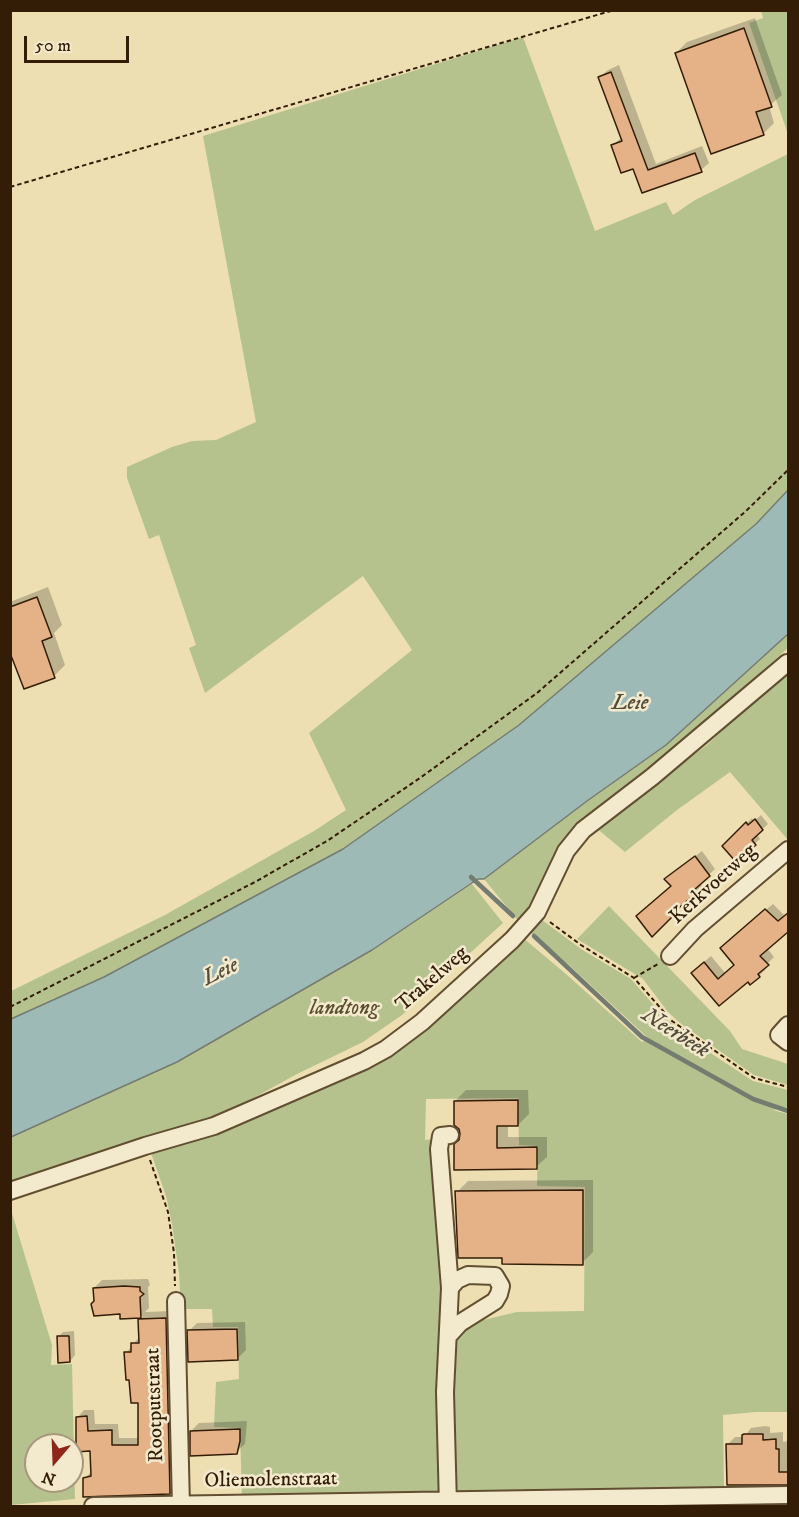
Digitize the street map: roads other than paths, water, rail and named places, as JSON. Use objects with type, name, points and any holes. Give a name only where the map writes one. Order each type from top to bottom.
[{"type":"street","name":"Trakelweg","points":[[10,1191],[145,1146],[214,1126],[364,1061],[386,1049],[422,1022],[512,940],[537,912],[566,851],[583,830],[652,777],[787,663]]},
{"type":"street","name":"Kerkvoetweg","points":[[670,956],[695,929],[789,850]]},
{"type":"street","points":[[789,1026],[779,1035],[789,1042]]},
{"type":"street","points":[[448,1504],[445,1392],[450,1288],[439,1149],[441,1136],[450,1135]]},
{"type":"street","points":[[448,1335],[460,1323],[495,1301],[501,1286],[495,1276],[474,1274],[457,1280],[450,1288]]},
{"type":"street","name":"Rootputstraat","points":[[176,1301],[181,1506]]},
{"type":"street","name":"Oliemolenstraat","points":[[93,1506],[448,1504],[789,1495]]},
{"type":"water","name":"Leie","points":[[788,490],[788,634],[666,745],[484,879],[478,879],[372,950],[177,1062],[11,1137],[11,1019],[104,977],[343,849],[519,725],[756,524]]},
{"type":"waterway","name":"Neerbeek","points":[[471,877],[513,916]]},
{"type":"waterway","name":"Neerbeek","points":[[534,936],[642,1037],[753,1099],[788,1111]]},
{"type":"park label","name":"landtong","points":[[344,1010]]}]
